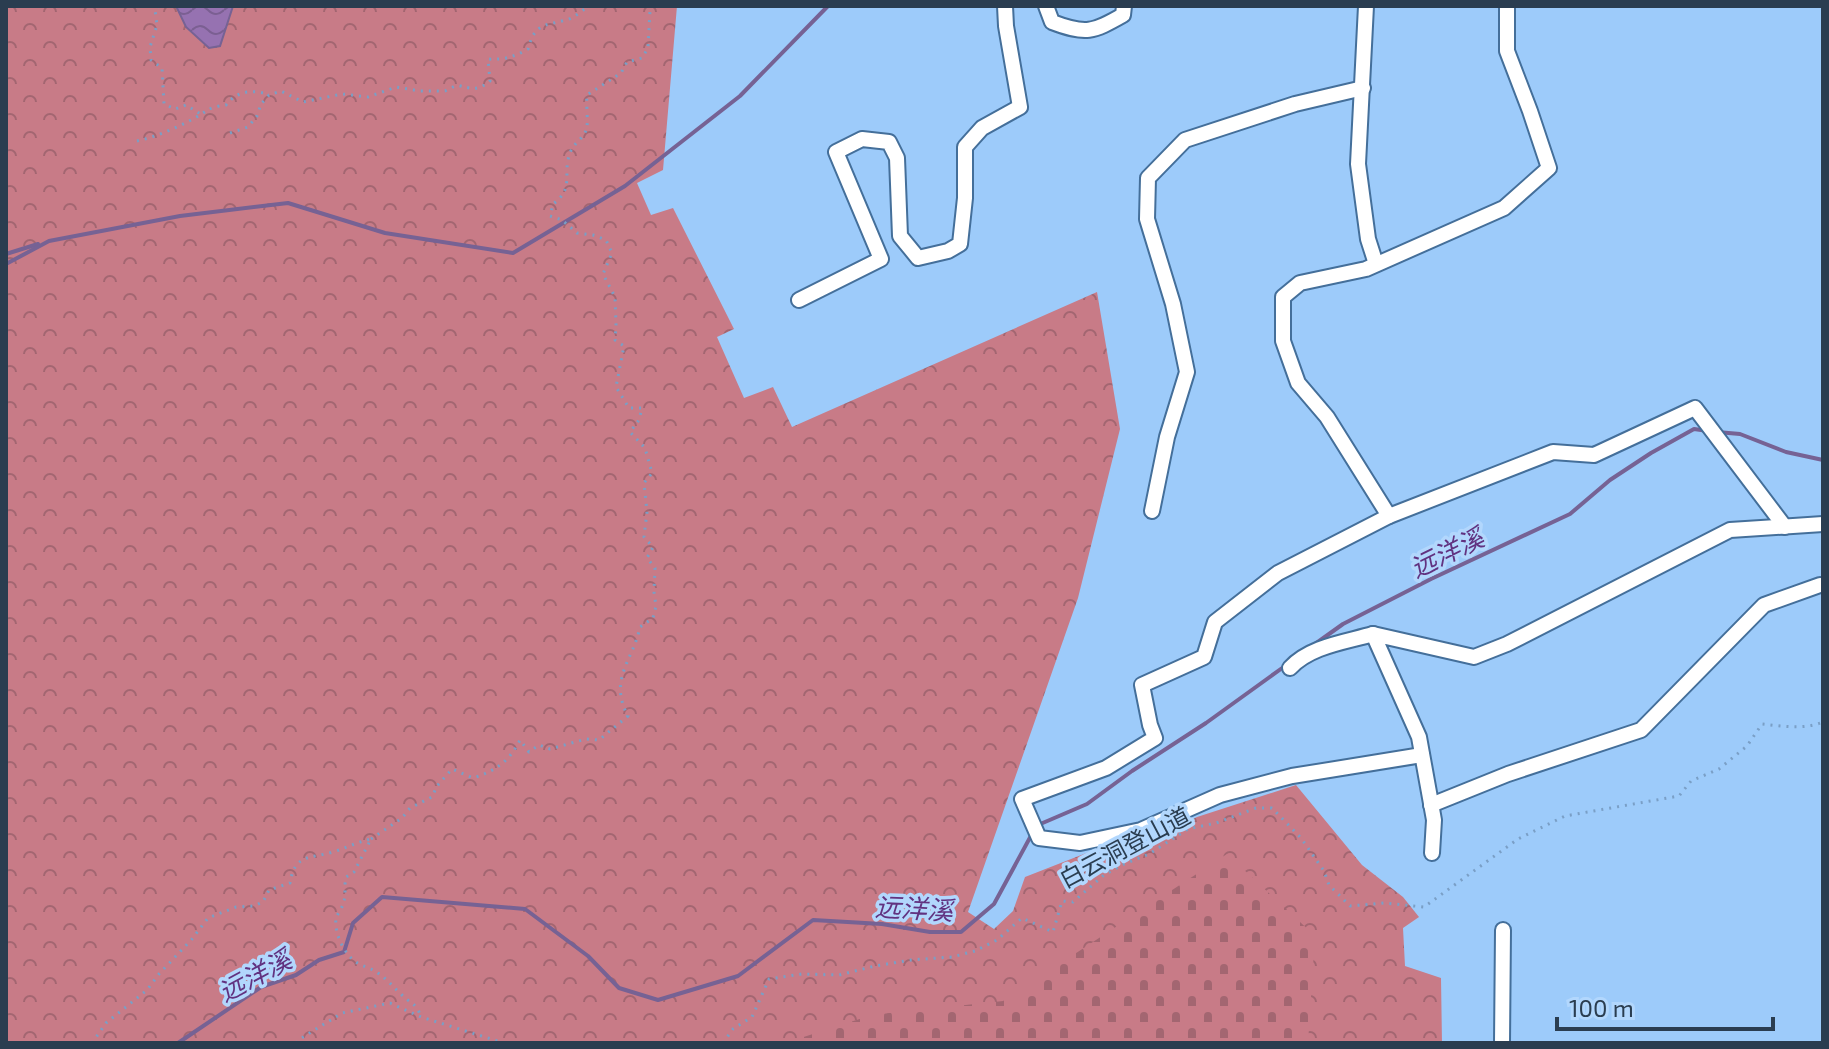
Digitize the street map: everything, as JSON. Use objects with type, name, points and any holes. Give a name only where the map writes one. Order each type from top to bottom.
[{"type":"street","points":[[799,300],[881,259],[836,152],[862,139],[889,142],[897,158],[900,236],[918,258],[948,251],[960,244],[965,198],[965,147],[982,128],[1020,107],[1005,6]]},
{"type":"street","points":[[1046,6],[1052,22],[1073,30],[1098,29],[1123,15],[1124,6]]},
{"type":"street","points":[[1366,6],[1358,164],[1368,239],[1376,264]]},
{"type":"street","points":[[1389,516],[1327,417],[1298,383],[1283,341],[1283,297],[1300,283],[1366,269],[1504,208],[1549,168],[1507,51],[1507,6]]},
{"type":"street","points":[[1152,511],[1167,437],[1187,372],[1173,304],[1147,219],[1148,178],[1185,140],[1295,104],[1363,88]]},
{"type":"street","points":[[1422,755],[1278,780],[1220,795],[1141,830],[1080,843],[1039,838],[1022,799],[1106,768],[1155,738],[1142,685],[1204,657],[1215,622],[1278,573],[1389,516],[1553,452],[1594,455],[1695,408],[1785,527]]},
{"type":"street","points":[[1290,668],[1314,651],[1373,634],[1474,657],[1507,644],[1730,530],[1823,524]]},
{"type":"street","points":[[1431,805],[1508,774],[1641,730],[1764,605],[1820,585]]},
{"type":"street","points":[[1373,634],[1419,737],[1434,820],[1432,853]]},
{"type":"street","points":[[1502,1043],[1503,930]]},
{"type":"path","points":[[159,6],[155,10],[157,25],[150,47],[151,60],[162,68],[164,104],[175,109],[186,105],[202,115]]},
{"type":"path","points":[[230,133],[248,127],[269,95],[281,91],[303,102],[342,94],[368,97],[396,87],[420,91],[445,91],[457,85],[481,88],[490,81],[488,59],[504,60],[516,56],[528,49],[531,37],[540,26],[568,20],[588,6]]},
{"type":"path","points":[[92,1043],[106,1023],[147,990],[208,918],[236,907],[263,902],[269,890],[290,883],[292,870],[305,858],[332,853],[371,839],[402,818],[410,808],[432,797],[452,769],[473,778],[496,770],[507,761],[520,740],[529,752],[539,745],[550,749],[586,739],[599,740],[628,716],[619,694],[625,664],[640,627],[653,618],[656,606],[655,568],[647,558],[653,547],[644,537],[647,512],[644,483],[652,473],[645,448],[630,432],[639,420],[642,408],[629,408],[616,387],[624,346],[615,340],[615,297],[603,274],[612,253],[606,240],[577,233],[562,220],[550,216],[553,204],[568,187],[571,150],[587,129],[587,95],[621,73],[627,62],[642,58],[648,48],[652,6]]},
{"type":"path","points":[[137,141],[202,115],[210,106],[226,105],[233,95],[260,92],[269,95]]},
{"type":"path","name":"白云洞登山道","points":[[723,1043],[733,1029],[752,1017],[769,979],[802,974],[839,975],[899,962],[952,957],[975,951],[997,940],[1022,918],[1053,932],[1062,901],[1073,902],[1104,875],[1149,854],[1188,829],[1216,823],[1256,808],[1272,808],[1301,838],[1324,871],[1329,885],[1350,906],[1384,903],[1424,907],[1518,839],[1565,816],[1679,796],[1691,781],[1719,769],[1747,746],[1762,724],[1789,727],[1823,722]]},
{"type":"path","points":[[371,839],[354,872],[346,877],[344,901],[336,918],[337,936],[350,957],[376,971],[403,997],[412,1001],[421,1017]]},
{"type":"path","points":[[296,1043],[342,1013],[390,1003],[421,1017],[504,1043]]},
{"type":"green space","points":[[6,6],[677,6],[663,170],[637,183],[651,215],[673,208],[734,329],[717,337],[744,398],[773,387],[792,427],[1097,292],[1120,429],[1078,598],[968,912],[994,929],[1013,911],[1025,877],[1117,841],[1136,847],[1197,817],[1296,785],[1362,865],[1403,897],[1419,917],[1403,928],[1405,966],[1441,978],[1442,1043],[6,1043]]},
{"type":"green space","points":[[1227,854],[1315,936],[1308,1043],[785,1043],[872,1015],[1003,1001]]},
{"type":"water","points":[[176,6],[233,6],[220,46],[209,48],[186,27]]},
{"type":"waterway","points":[[6,264],[49,241],[180,216],[288,203],[385,233],[513,253],[625,186],[740,96],[828,6]]},
{"type":"waterway","points":[[6,254],[38,244]]},
{"type":"waterway","name":"远洋溪","points":[[1315,644],[1343,624],[1431,579],[1570,514],[1610,480],[1694,429],[1708,431]]},
{"type":"waterway","name":"远洋溪","points":[[1717,432],[1740,434],[1786,452],[1823,460]]},
{"type":"waterway","name":"远洋溪","points":[[1038,825],[1087,804],[1285,666]]},
{"type":"waterway","name":"远洋溪","points":[[178,1043],[261,987],[296,975],[319,960],[344,952],[353,923],[382,897],[525,909],[588,956],[619,988],[658,1000],[738,976],[813,920],[882,924],[930,932],[961,932],[994,904],[1033,832]]}]
